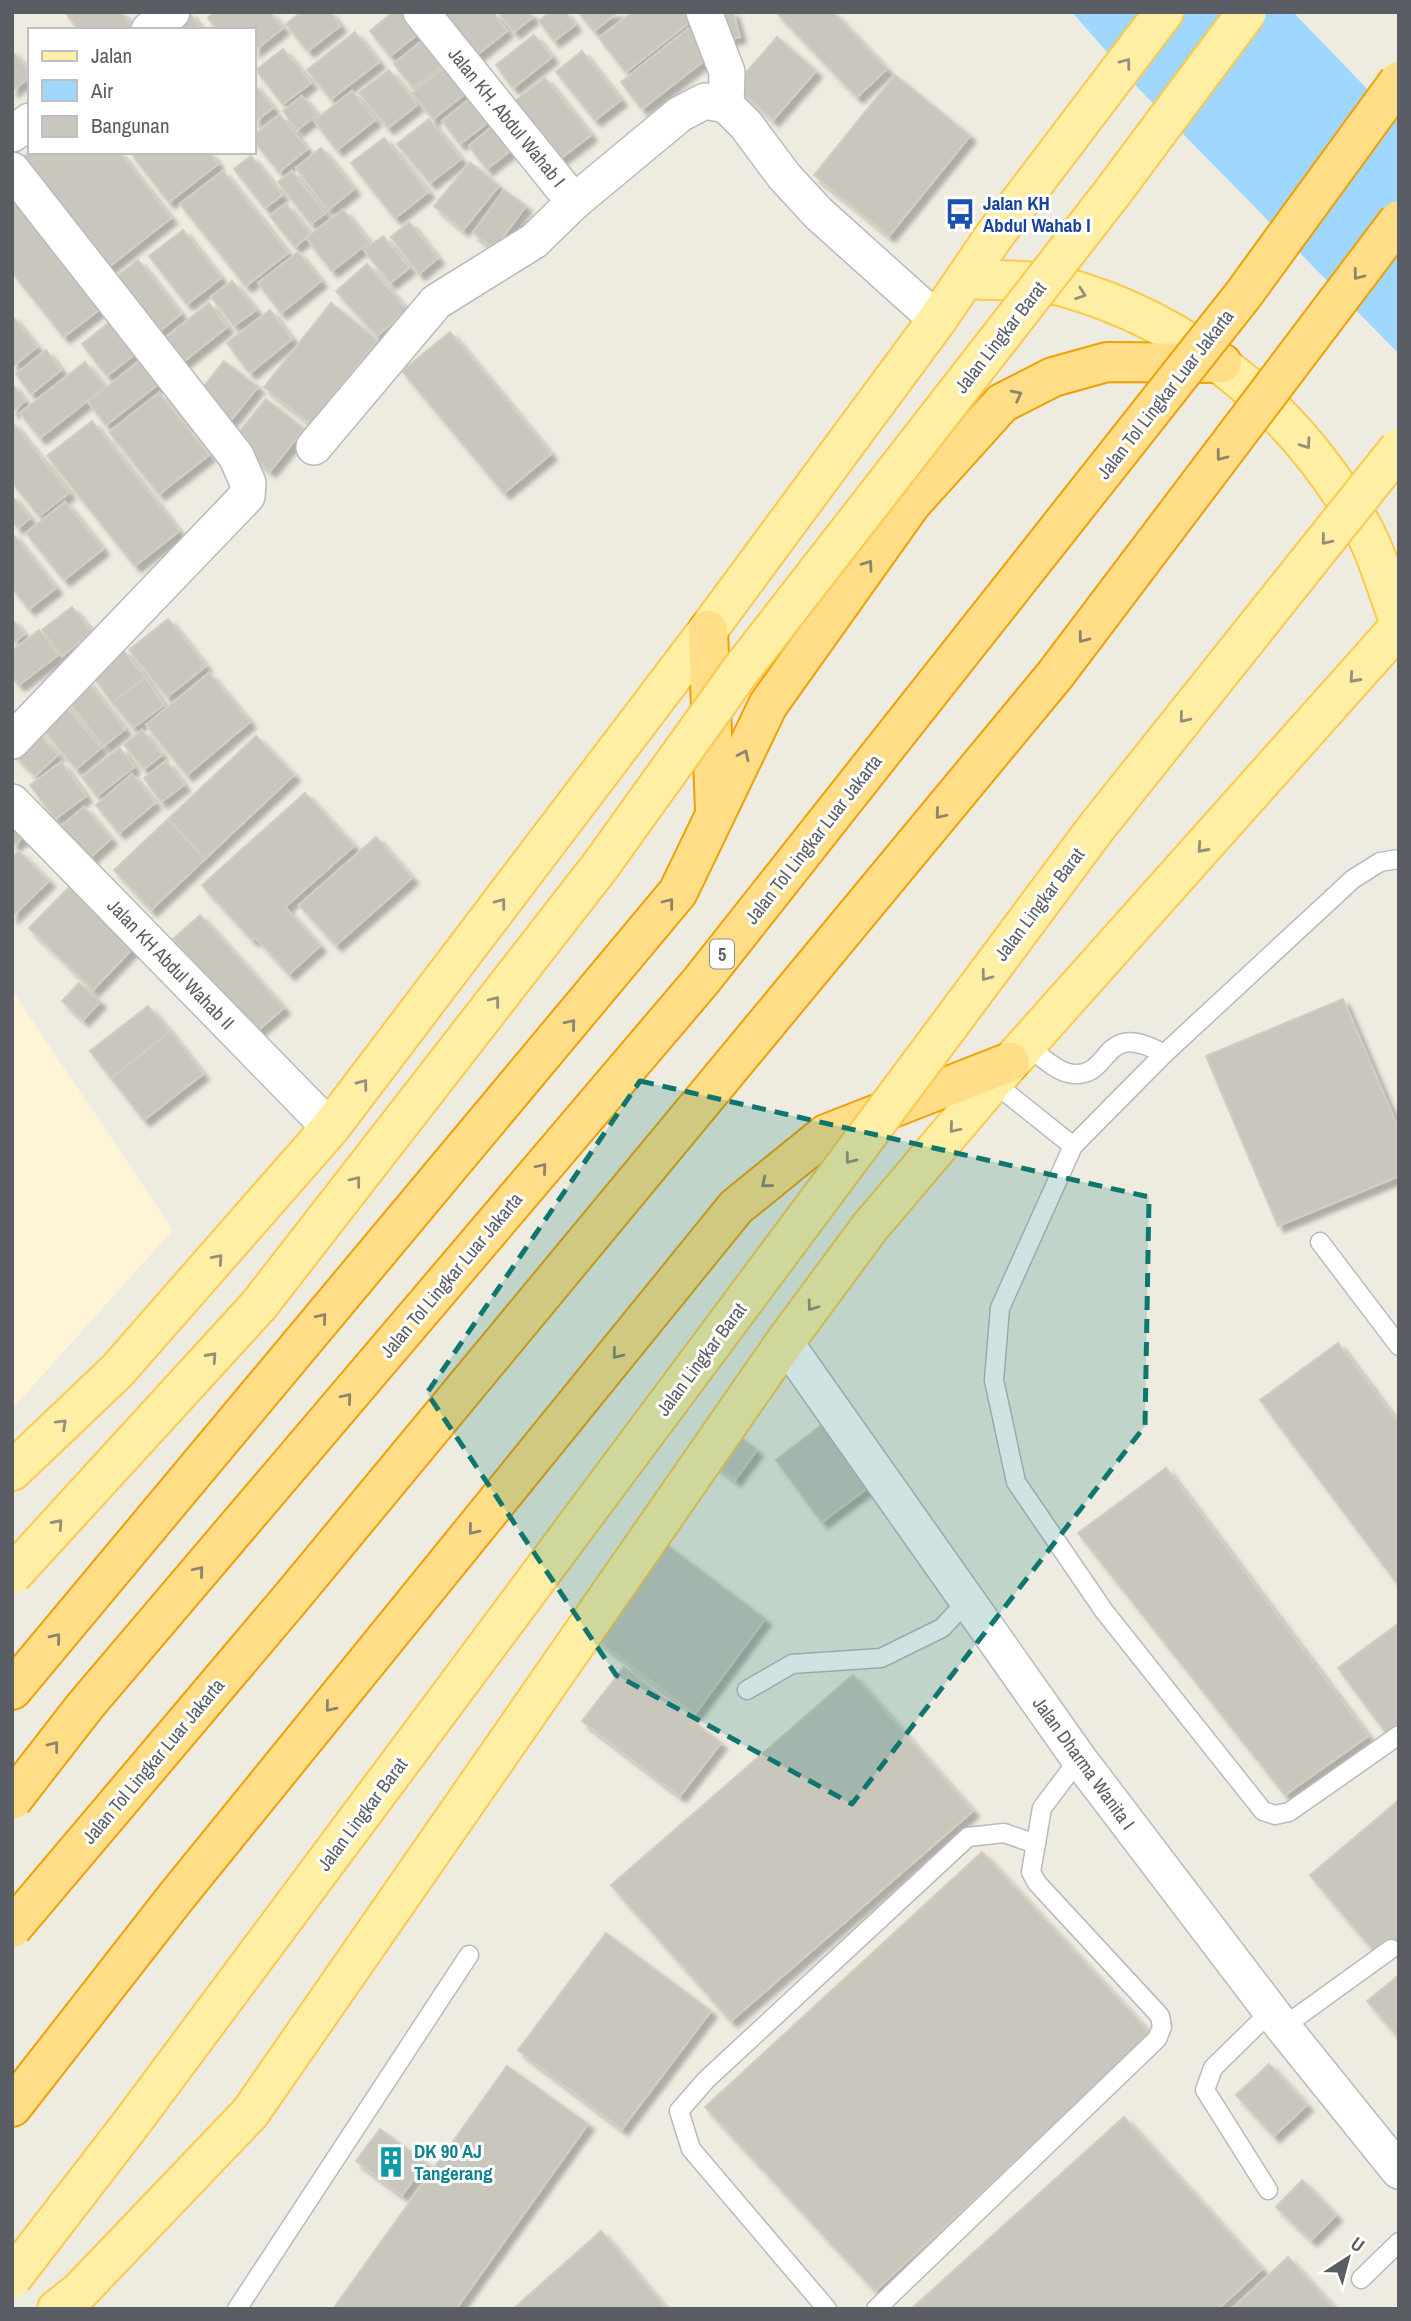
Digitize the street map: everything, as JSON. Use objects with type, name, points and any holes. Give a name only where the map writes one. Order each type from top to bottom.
[{"type":"highway","name":"Jalan Tol Lingkar Luar Jakarta","points":[[12,1800],[85,1706],[701,981],[1243,295],[1399,81]]},
{"type":"highway","name":"Jalan Tol Lingkar Luar Jakarta","points":[[12,1928],[300,1587],[1055,675],[1399,220]]},
{"type":"highway","points":[[12,1690],[678,892],[768,705],[911,503],[1002,403],[1053,377],[1107,362],[1222,363]]},
{"type":"highway","points":[[709,630],[715,817]]},
{"type":"highway","points":[[12,2107],[176,1897],[736,1207],[826,1134],[1010,1063]]},
{"type":"main road","points":[[12,1471],[117,1371],[330,1128],[709,630],[1164,12]]},
{"type":"main road","name":"Jalan Lingkar Barat","points":[[12,1575],[259,1305],[601,865],[741,670],[1112,193],[1247,12]]},
{"type":"main road","points":[[76,2303],[250,2113],[785,1342],[870,1227],[1010,1063],[1396,633],[1361,524],[1301,436],[1222,363],[1144,317],[1059,286],[965,279]]},
{"type":"main road","name":"Jalan Lingkar Barat","points":[[12,2278],[134,2121],[1097,828],[1399,449]]},
{"type":"street","points":[[152,28],[172,12]]},
{"type":"street","name":"Jalan KH. Abdul Wahab I","points":[[421,12],[574,202],[680,114],[705,101],[726,105]]},
{"type":"street","points":[[704,12],[727,72],[726,105],[746,124],[784,176],[818,213],[937,320]]},
{"type":"street","points":[[12,134],[28,122]]},
{"type":"street","points":[[12,170],[236,456],[248,482],[247,496],[12,741]]},
{"type":"street","points":[[314,447],[436,302],[534,241],[574,202]]},
{"type":"street","name":"Jalan KH Abdul Wahab II","points":[[12,802],[330,1128]]},
{"type":"street","name":"Jalan Dharma Wanita I","points":[[785,1342],[1079,1759],[1277,2019],[1399,2171]]},
{"type":"lane","points":[[1399,859],[1380,862],[1353,879],[1164,1054],[1073,1146],[1000,1307],[994,1380],[1016,1482],[1104,1611],[1264,1811],[1275,1815],[1289,1812],[1399,1735]]},
{"type":"lane","points":[[1010,1063],[1067,1073],[1092,1070],[1118,1044],[1131,1040],[1142,1041],[1164,1054]]},
{"type":"lane","points":[[1010,1063],[1073,1146]]},
{"type":"lane","points":[[1320,1242],[1399,1346]]},
{"type":"lane","points":[[747,1690],[792,1664],[881,1658],[942,1628],[967,1601]]},
{"type":"lane","points":[[876,2309],[1157,2039],[1162,2027],[1160,2016],[1037,1883],[1031,1872],[1042,1808],[1079,1759]]},
{"type":"lane","points":[[827,2309],[691,2149],[679,2111],[706,2080],[968,1837],[1004,1833],[1036,1844]]},
{"type":"lane","points":[[1268,2190],[1205,2090],[1213,2068],[1277,2019],[1391,1950]]},
{"type":"lane","points":[[237,2309],[469,1955]]},
{"type":"lane","points":[[1361,2279],[1399,2242]]},
{"type":"highlighted area","points":[[640,1081],[1149,1197],[1145,1426],[852,1804],[616,1675],[427,1393]]},
{"type":"shaded area","points":[[12,990],[173,1230],[12,1409]]},
{"type":"water","points":[[1072,12],[1293,12],[1399,122],[1399,354],[1139,89]]},
{"type":"building","points":[[65,12],[121,12],[133,28],[77,28]]},
{"type":"building","points":[[189,12],[201,28],[168,28]]},
{"type":"building","points":[[214,12],[270,12],[283,28],[256,49],[256,28],[216,28],[208,18]]},
{"type":"building","points":[[301,12],[330,12],[340,26],[308,51],[286,24]]},
{"type":"building","points":[[393,12],[410,12],[424,29],[390,56],[370,31]]},
{"type":"building","points":[[441,12],[493,12],[507,31],[473,58]]},
{"type":"building","points":[[498,12],[529,12],[533,17],[514,32]]},
{"type":"building","points":[[549,12],[565,12],[575,25],[554,41],[539,21]]},
{"type":"building","points":[[578,12],[618,12],[594,31]]},
{"type":"building","points":[[633,12],[703,12],[626,72],[599,38]]},
{"type":"building","points":[[708,12],[733,12],[740,37],[716,42]]},
{"type":"building","points":[[776,12],[833,12],[887,69],[857,97]]},
{"type":"building","points":[[693,25],[715,52],[642,109],[621,82]]},
{"type":"building","points":[[355,32],[379,62],[331,99],[307,70]]},
{"type":"building","points":[[534,35],[552,57],[513,88],[496,65]]},
{"type":"building","points":[[428,36],[448,61],[413,88],[394,64]]},
{"type":"building","points":[[777,37],[816,71],[773,120],[734,86]]},
{"type":"building","points":[[283,49],[311,83],[283,104],[256,70]]},
{"type":"building","points":[[12,51],[28,71],[28,79],[12,91]]},
{"type":"building","points":[[582,51],[621,100],[595,120],[556,72]]},
{"type":"building","points":[[455,59],[476,85],[433,119],[412,93]]},
{"type":"building","points":[[389,70],[417,105],[388,128],[359,93]]},
{"type":"building","points":[[895,75],[970,136],[889,236],[814,175]]},
{"type":"building","points":[[545,78],[591,135],[552,165],[507,107]]},
{"type":"building","points":[[256,87],[273,108],[256,121]]},
{"type":"building","points":[[352,91],[375,120],[337,150],[314,121]]},
{"type":"building","points":[[480,91],[498,114],[460,144],[442,121]]},
{"type":"building","points":[[302,96],[317,115],[297,130],[283,111]]},
{"type":"building","points":[[280,115],[307,149],[279,172],[256,143],[256,133]]},
{"type":"building","points":[[429,119],[461,159],[430,183],[397,144]]},
{"type":"building","points":[[500,120],[519,144],[487,169],[469,146]]},
{"type":"building","points":[[384,138],[428,192],[395,218],[351,163]]},
{"type":"building","points":[[321,148],[354,189],[328,210],[296,168]]},
{"type":"building","points":[[28,154],[121,154],[171,218],[101,273],[15,164]]},
{"type":"building","points":[[132,154],[210,154],[218,164],[169,202]]},
{"type":"building","points":[[251,156],[282,195],[265,208],[234,169]]},
{"type":"building","points":[[470,162],[499,186],[463,230],[434,206]]},
{"type":"building","points":[[223,171],[288,253],[246,286],[180,204]]},
{"type":"building","points":[[292,171],[325,213],[311,224],[278,182]]},
{"type":"building","points":[[12,180],[110,301],[64,337],[12,272]]},
{"type":"building","points":[[504,190],[526,206],[494,249],[473,233]]},
{"type":"building","points":[[286,204],[310,234],[295,247],[270,216]]},
{"type":"building","points":[[343,210],[369,242],[332,271],[306,238]]},
{"type":"building","points":[[409,222],[438,258],[419,274],[391,237]]},
{"type":"building","points":[[183,230],[221,278],[187,304],[149,256]]},
{"type":"building","points":[[383,236],[409,268],[390,283],[364,250]]},
{"type":"building","points":[[298,252],[321,281],[281,313],[258,283]]},
{"type":"building","points":[[138,260],[181,314],[152,337],[109,283]]},
{"type":"building","points":[[367,264],[407,310],[377,336],[336,291]]},
{"type":"building","points":[[232,281],[256,310],[234,326],[211,297]]},
{"type":"building","points":[[209,303],[227,327],[178,366],[159,343]]},
{"type":"building","points":[[331,303],[377,340],[311,424],[264,387]]},
{"type":"building","points":[[270,310],[292,339],[250,373],[227,343]]},
{"type":"building","points":[[120,314],[145,346],[107,376],[82,344]]},
{"type":"building","points":[[12,316],[37,347],[12,367]]},
{"type":"building","points":[[450,332],[551,454],[504,493],[402,371]]},
{"type":"building","points":[[46,350],[61,370],[31,394],[16,374]]},
{"type":"building","points":[[152,351],[171,374],[106,425],[88,402]]},
{"type":"building","points":[[224,361],[258,387],[226,426],[193,400]]},
{"type":"building","points":[[85,362],[105,387],[40,438],[20,413]]},
{"type":"building","points":[[12,384],[25,401],[12,412]]},
{"type":"building","points":[[159,393],[209,455],[159,494],[109,432]]},
{"type":"building","points":[[266,399],[304,429],[270,471],[232,441]]},
{"type":"building","points":[[92,421],[179,531],[135,566],[47,456]]},
{"type":"building","points":[[12,422],[69,493],[39,516],[12,482]]},
{"type":"building","points":[[12,496],[30,518],[18,528],[12,521]]},
{"type":"building","points":[[65,502],[103,549],[64,580],[26,533]]},
{"type":"building","points":[[12,533],[56,588],[29,609],[12,588]]},
{"type":"building","points":[[72,607],[92,632],[62,656],[42,630]]},
{"type":"building","points":[[12,619],[24,634],[12,644]]},
{"type":"building","points":[[168,619],[206,666],[167,697],[129,650]]},
{"type":"building","points":[[39,630],[58,655],[19,685],[12,677],[12,651]]},
{"type":"building","points":[[122,649],[145,678],[112,702],[90,672]]},
{"type":"building","points":[[209,673],[250,722],[187,775],[146,725]]},
{"type":"building","points":[[145,678],[164,705],[133,728],[112,702]]},
{"type":"building","points":[[86,680],[125,729],[104,746],[65,697]]},
{"type":"building","points":[[61,701],[101,748],[76,769],[36,721]]},
{"type":"building","points":[[33,728],[58,755],[35,776],[12,752]]},
{"type":"building","points":[[142,730],[162,755],[144,769],[124,745]]},
{"type":"building","points":[[256,736],[294,775],[205,859],[168,819]]},
{"type":"building","points":[[120,748],[134,767],[97,796],[82,777]]},
{"type":"building","points":[[166,761],[184,785],[161,802],[144,778]]},
{"type":"building","points":[[61,762],[86,796],[55,819],[30,785]]},
{"type":"building","points":[[132,774],[155,803],[119,833],[96,805]]},
{"type":"building","points":[[305,793],[354,846],[285,907],[320,946],[289,974],[255,937],[252,940],[202,885]]},
{"type":"building","points":[[84,807],[111,839],[85,862],[57,830]]},
{"type":"building","points":[[168,819],[205,859],[151,910],[114,870]]},
{"type":"building","points":[[12,826],[23,837],[12,847]]},
{"type":"building","points":[[376,837],[412,878],[336,945],[299,905]]},
{"type":"building","points":[[19,851],[49,881],[12,917],[12,858]]},
{"type":"building","points":[[74,882],[137,944],[93,990],[29,928]]},
{"type":"building","points":[[200,915],[284,1008],[256,1032],[173,939]]},
{"type":"building","points":[[79,983],[100,1002],[83,1020],[62,1001]]},
{"type":"building","points":[[1343,999],[1399,1130],[1399,1176],[1278,1226],[1206,1056]]},
{"type":"building","points":[[148,1006],[170,1032],[111,1078],[90,1051]]},
{"type":"building","points":[[170,1032],[203,1074],[144,1120],[111,1078]]},
{"type":"building","points":[[1338,1343],[1399,1424],[1399,1586],[1260,1400]]},
{"type":"building","points":[[823,1424],[870,1486],[822,1522],[776,1460]]},
{"type":"building","points":[[734,1433],[757,1450],[735,1480],[713,1463]]},
{"type":"building","points":[[1166,1468],[1368,1736],[1285,1795],[1078,1533]]},
{"type":"building","points":[[661,1541],[765,1619],[695,1714],[591,1635]]},
{"type":"building","points":[[1399,1623],[1399,1724],[1386,1733],[1338,1668]]},
{"type":"building","points":[[624,1667],[721,1743],[680,1796],[582,1721]]},
{"type":"building","points":[[853,1675],[973,1811],[731,2021],[611,1885]]},
{"type":"building","points":[[1399,1800],[1399,1948],[1389,1937],[1373,1950],[1310,1875]]},
{"type":"building","points":[[982,1852],[1152,2035],[875,2291],[705,2107]]},
{"type":"building","points":[[606,1933],[711,2011],[622,2129],[518,2050]]},
{"type":"building","points":[[1399,1975],[1399,2038],[1367,2001]]},
{"type":"building","points":[[1269,2064],[1307,2105],[1274,2136],[1236,2095]]},
{"type":"building","points":[[507,2066],[588,2124],[456,2309],[333,2309]]},
{"type":"building","points":[[1124,2117],[1262,2269],[1218,2309],[911,2309]]},
{"type":"building","name":"DK 90 AJ Tangerang","points":[[380,2129],[426,2163],[402,2195],[356,2161]]},
{"type":"building","points":[[1302,2180],[1336,2215],[1311,2240],[1276,2207]]},
{"type":"building","points":[[601,2231],[666,2309],[513,2309]]},
{"type":"building","points":[[1288,2257],[1335,2309],[1232,2309]]},
{"type":"place","name":"Jalan KH Abdul Wahab I","points":[[960,214]]},
{"type":"place","name":"DK 90 AJ Tangerang","points":[[391,2162]]}]
